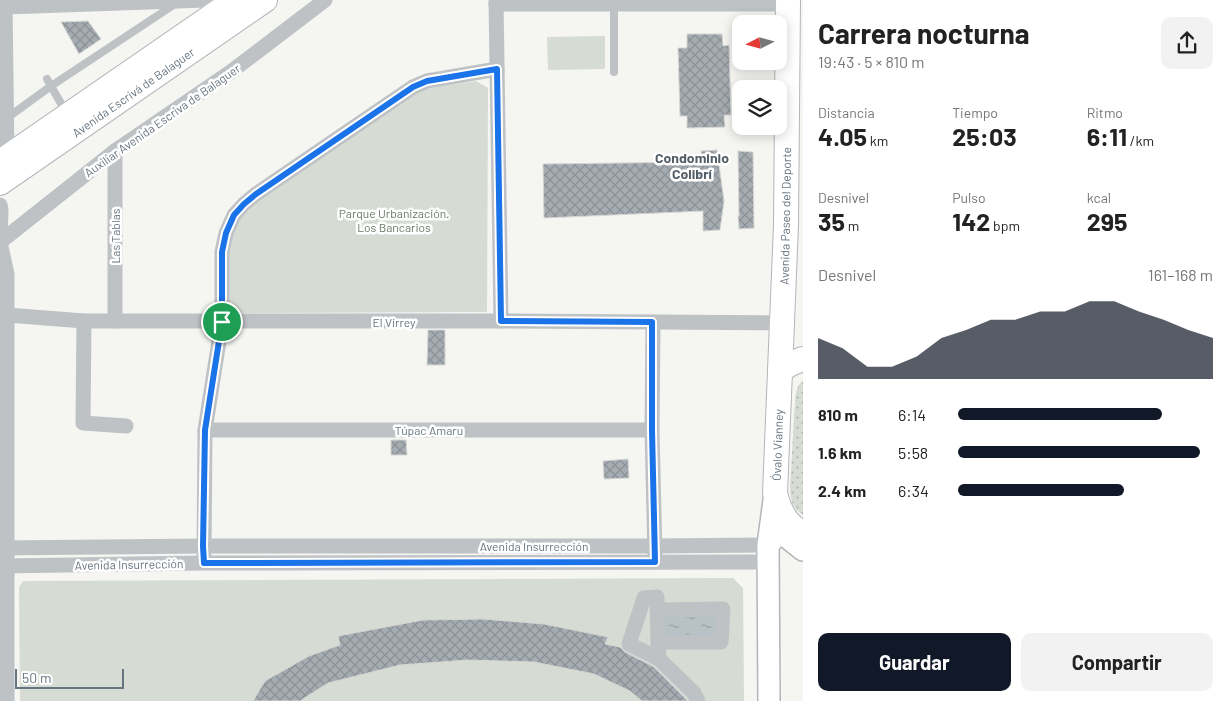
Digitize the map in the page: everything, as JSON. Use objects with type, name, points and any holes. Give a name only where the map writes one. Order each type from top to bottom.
[{"type":"main road","name":"Avenida Escrivá de Balaguer","points":[[3,160],[235,0]]},
{"type":"main road","name":"Avenida Escrivá de Balaguer","points":[[0,183],[266,0]]},
{"type":"main road","name":"Avenida Paseo del Deporte","points":[[780,371],[786,225],[788,2]]},
{"type":"main road","points":[[780,371],[790,364],[803,359]]},
{"type":"main road","name":"Óvalo Vianney","points":[[780,371],[775,493],[779,508],[786,521],[803,533]]},
{"type":"main road","points":[[770,701],[769,553],[775,493]]},
{"type":"main road","points":[[769,553],[774,537],[778,535],[784,535],[803,550]]},
{"type":"street","points":[[3,160],[6,118],[5,4],[206,0]]},
{"type":"street","name":"Auxiliar Avenida Escriva de Balaguer","points":[[0,242],[115,151],[232,71],[326,0]]},
{"type":"street","points":[[501,321],[496,2],[614,4],[788,2]]},
{"type":"street","points":[[204,563],[205,430],[222,322],[222,252],[226,233],[234,215],[256,194],[413,87],[427,81],[497,69]]},
{"type":"street","name":"Las Tablas","points":[[115,151],[115,321]]},
{"type":"street","points":[[0,205],[0,242],[7,274],[4,548],[7,701]]},
{"type":"street","name":"El Virrey","points":[[7,315],[84,321],[782,322]]},
{"type":"street","points":[[84,321],[82,423],[126,426]]},
{"type":"street","points":[[652,322],[655,562]]},
{"type":"street","name":"Túpac Amaru","points":[[205,430],[652,430]]},
{"type":"street","name":"Avenida Insurrección","points":[[4,548],[654,546],[769,553]]},
{"type":"street","name":"Avenida Insurrección","points":[[4,566],[204,563],[655,562],[769,553]]},
{"type":"street","points":[[659,659],[657,597],[644,598],[629,644],[659,659],[694,693],[698,701]]},
{"type":"street","points":[[658,610],[722,609],[721,642],[658,642]]},
{"type":"lane","points":[[6,118],[49,83],[179,1]]},
{"type":"lane","points":[[614,4],[614,72]]},
{"type":"lane","points":[[49,83],[68,115]]},
{"type":"green space","points":[[605,36],[605,69],[548,70],[547,37]]},
{"type":"green space","name":"Parque Urbanización. Los Bancarios","points":[[476,81],[488,88],[487,312],[229,313],[229,247],[233,230],[243,215],[256,203],[418,91]]},
{"type":"green space","points":[[803,381],[803,515],[793,504],[790,488],[795,401],[798,387]]},
{"type":"green space","points":[[733,578],[743,588],[744,701],[20,701],[19,587],[23,581]]},
{"type":"water","points":[[662,612],[716,612],[716,639],[662,638]]},
{"type":"building","points":[[88,21],[101,39],[79,54],[61,22]]},
{"type":"building","points":[[687,34],[722,34],[723,46],[729,45],[731,115],[724,115],[725,127],[687,128],[687,116],[680,116],[678,48],[687,48]]},
{"type":"building","points":[[717,150],[724,201],[720,230],[703,231],[703,211],[544,218],[543,164],[702,162],[701,151]]},
{"type":"building","points":[[738,151],[753,152],[754,228],[739,229]]},
{"type":"building","points":[[428,330],[445,330],[445,365],[427,365]]},
{"type":"building","points":[[391,440],[406,440],[407,455],[391,455]]},
{"type":"building","points":[[628,459],[629,478],[604,479],[603,461]]},
{"type":"building","points":[[483,619],[544,624],[608,637],[605,644],[620,647],[625,652],[654,667],[688,701],[642,701],[630,691],[594,674],[534,662],[467,660],[400,665],[328,683],[300,701],[253,701],[265,681],[309,656],[340,645],[338,636],[423,620]]},
{"type":"district","name":"Condominio Colibrí","points":[[692,166]]},
{"type":"route","points":[[497,69],[501,321],[652,322],[655,562],[204,563],[205,430],[222,322],[222,252],[226,233],[234,215],[244,204],[413,87],[427,81],[497,69]]}]
